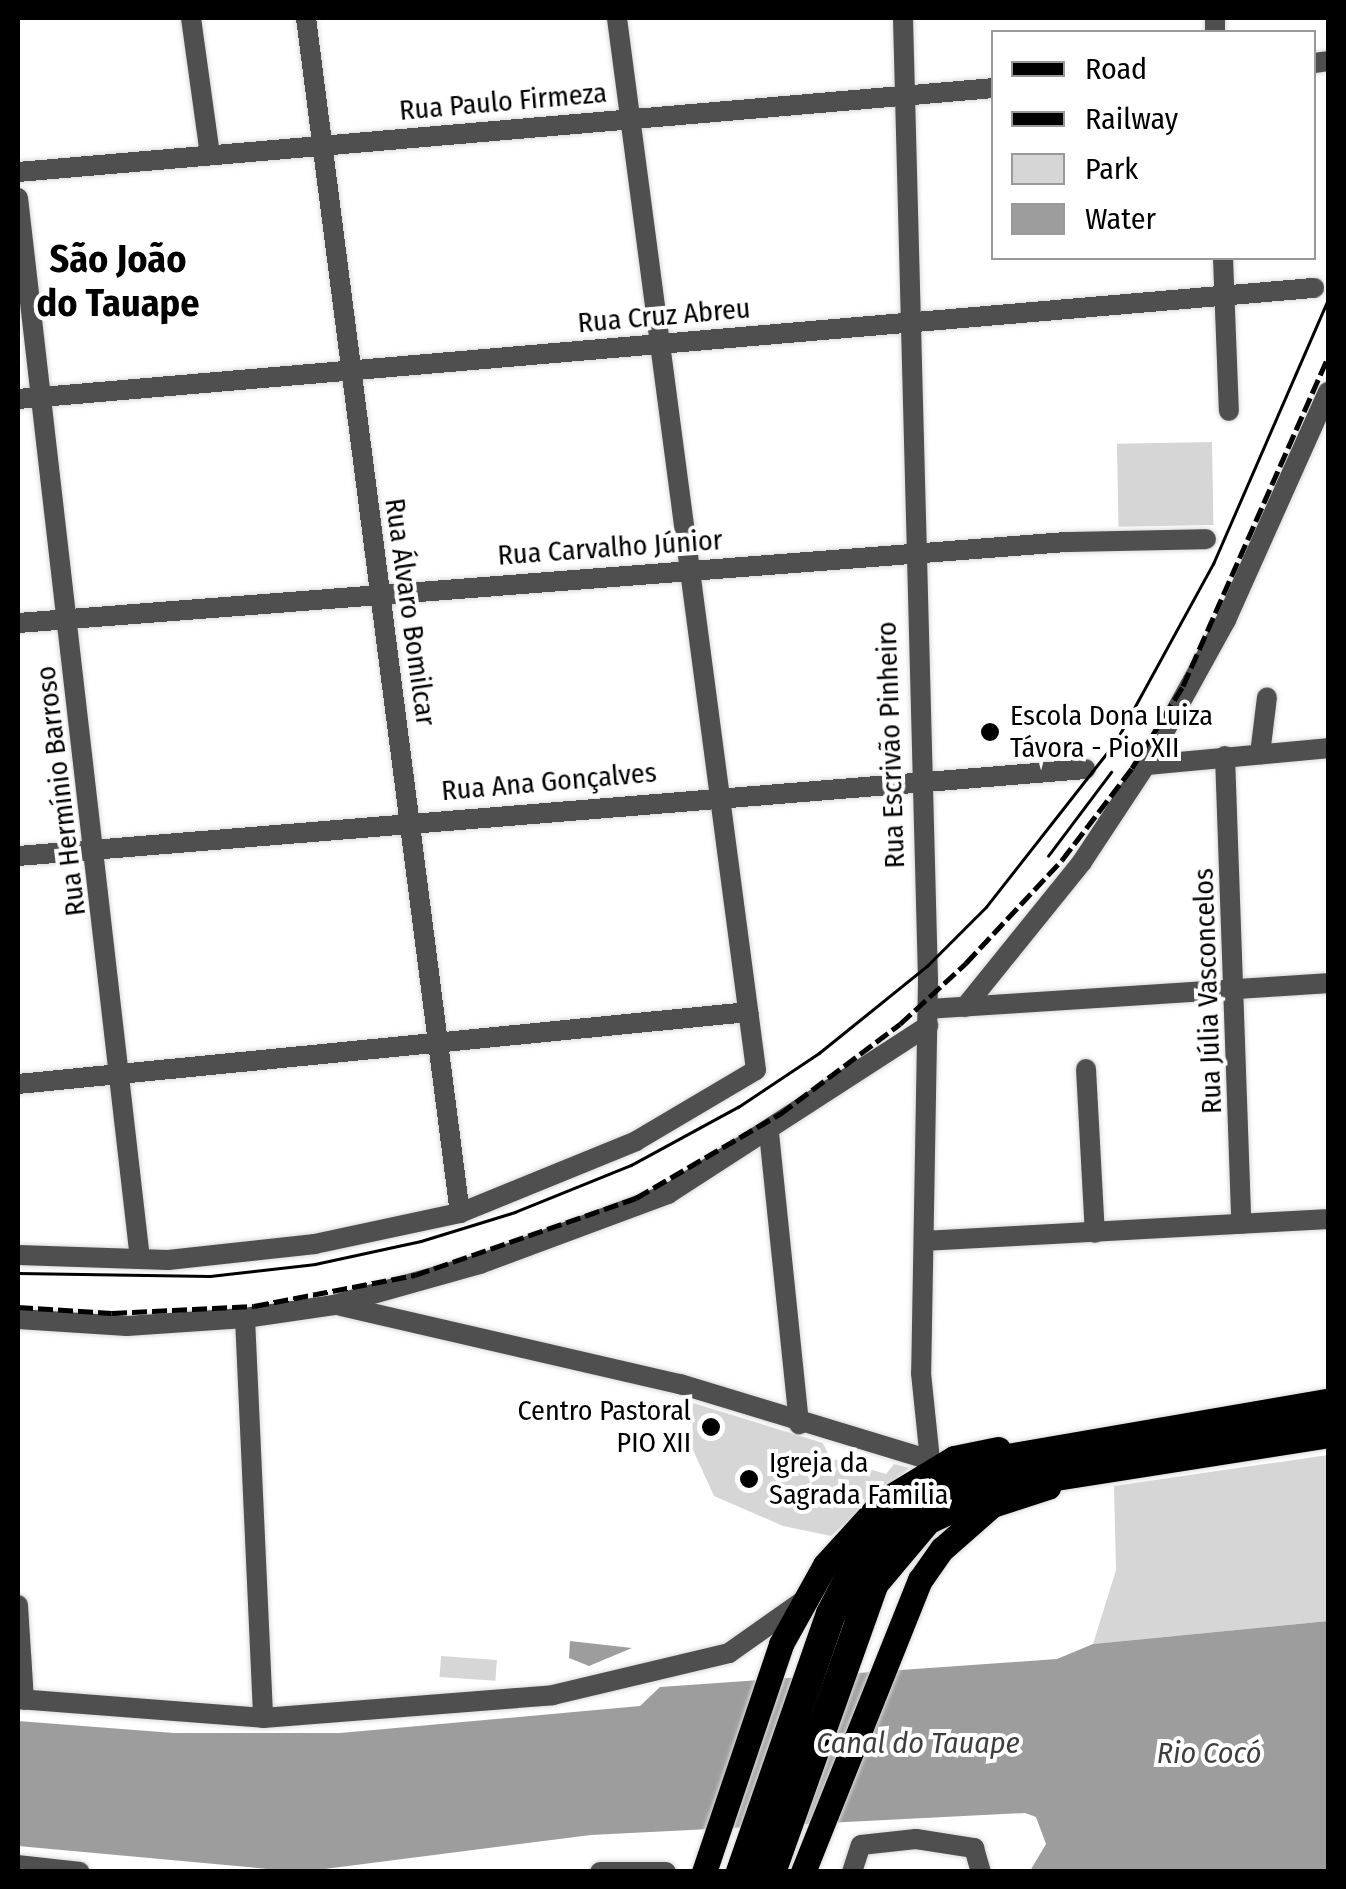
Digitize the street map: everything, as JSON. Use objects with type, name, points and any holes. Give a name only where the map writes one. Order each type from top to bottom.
[{"type":"highway","points":[[741,1872],[832,1611],[865,1548],[896,1512],[932,1486],[986,1463],[1328,1404]]},
{"type":"highway","points":[[770,1872],[832,1611],[927,1520],[1004,1484],[1328,1433]]},
{"type":"main road","points":[[705,1870],[781,1644],[832,1611],[849,1532],[929,1464],[984,1451],[1086,1443]]},
{"type":"main road","points":[[809,1856],[892,1638],[920,1580],[966,1525],[992,1505],[1106,1470]]},
{"type":"street","points":[[191,18],[210,156]]},
{"type":"street","name":"Rua Álvaro Bomilcar","points":[[306,18],[460,1213]]},
{"type":"street","points":[[18,1255],[140,1260],[315,1244],[460,1213],[636,1141],[756,1070],[693,569],[617,18]]},
{"type":"street","name":"Rua Escrivão Pinheiro","points":[[903,18],[912,555],[928,1017],[921,1373],[929,1464]]},
{"type":"street","name":"Rua Paulo Firmeza","points":[[18,172],[991,88]]},
{"type":"street","name":"Rua Hermínio Barroso","points":[[18,198],[122,1073],[140,1260]]},
{"type":"street","points":[[1223,260],[1229,411]]},
{"type":"street","name":"Rua Cruz Abreu","points":[[18,399],[1314,288]]},
{"type":"street","points":[[965,1008],[1082,862],[1146,765],[1226,620],[1328,392]]},
{"type":"street","name":"Rua Carvalho Júnior","points":[[18,623],[693,569],[1206,539]]},
{"type":"street","points":[[1260,754],[1267,697]]},
{"type":"street","points":[[1146,765],[1328,748]]},
{"type":"street","name":"Rua Júlia Vasconcelos","points":[[1225,756],[1238,990],[1241,1224]]},
{"type":"street","name":"Rua Ana Gonçalves","points":[[18,856],[918,779],[1086,769]]},
{"type":"street","points":[[18,1320],[127,1326],[246,1318],[334,1305],[561,1238],[668,1194],[769,1133],[928,1017],[965,1008],[1328,983]]},
{"type":"street","points":[[18,1084],[748,1012]]},
{"type":"street","points":[[1086,1069],[1095,1233]]},
{"type":"street","points":[[769,1133],[798,1424]]},
{"type":"street","points":[[924,1241],[1328,1219]]},
{"type":"street","points":[[334,1305],[680,1384],[929,1464]]},
{"type":"street","points":[[246,1318],[263,1718]]},
{"type":"street","points":[[18,1605],[21,1700],[263,1718],[553,1695],[728,1653],[832,1611]]},
{"type":"street","points":[[852,1872],[861,1845],[943,1840],[974,1848],[982,1872]]},
{"type":"street","points":[[18,1866],[80,1872]]},
{"type":"street","points":[[600,1872],[666,1872]]},
{"type":"green space","points":[[1212,442],[1213,525],[1118,527],[1117,444]]},
{"type":"green space","points":[[693,1403],[823,1443],[830,1458],[886,1474],[894,1464],[909,1468],[831,1536],[783,1526],[714,1496],[692,1448]]},
{"type":"green space","points":[[1328,1455],[1328,1621],[1093,1644],[1116,1570],[1114,1486]]},
{"type":"green space","points":[[441,1656],[497,1660],[495,1681],[440,1677]]},
{"type":"water","name":"Canal do Tauape","points":[[1328,1621],[1328,1871],[1030,1871],[1046,1844],[1036,1817],[1025,1813],[591,1835],[301,1872],[18,1846],[18,1721],[174,1733],[340,1733],[640,1706],[660,1687],[1057,1659],[1093,1644]]},
{"type":"water","points":[[570,1641],[632,1648],[589,1666],[569,1658]]},
{"type":"tram line","points":[[18,1273],[210,1276],[315,1264],[421,1241],[515,1212],[631,1165],[738,1107],[819,1053],[927,966],[986,907],[1116,741],[1213,564],[1328,299]]},
{"type":"tram line","points":[[1048,856],[1111,772]]},
{"type":"railway","points":[[18,1307],[112,1313],[254,1306],[415,1275],[636,1198],[780,1114],[900,1024],[966,963],[1062,860],[1132,768],[1183,686],[1328,358]]},
{"type":"place","name":"Escola Dona Luiza Távora - Pio XII","points":[[990,732]]},
{"type":"place","name":"Centro Pastoral PIO XII","points":[[711,1427]]},
{"type":"place","name":"Igreja da Sagrada Familia","points":[[749,1479]]},
{"type":"district","name":"São João do Tauape","points":[[118,282]]},
{"type":"water label","name":"Rio Cocó","points":[[1209,1753]]}]
